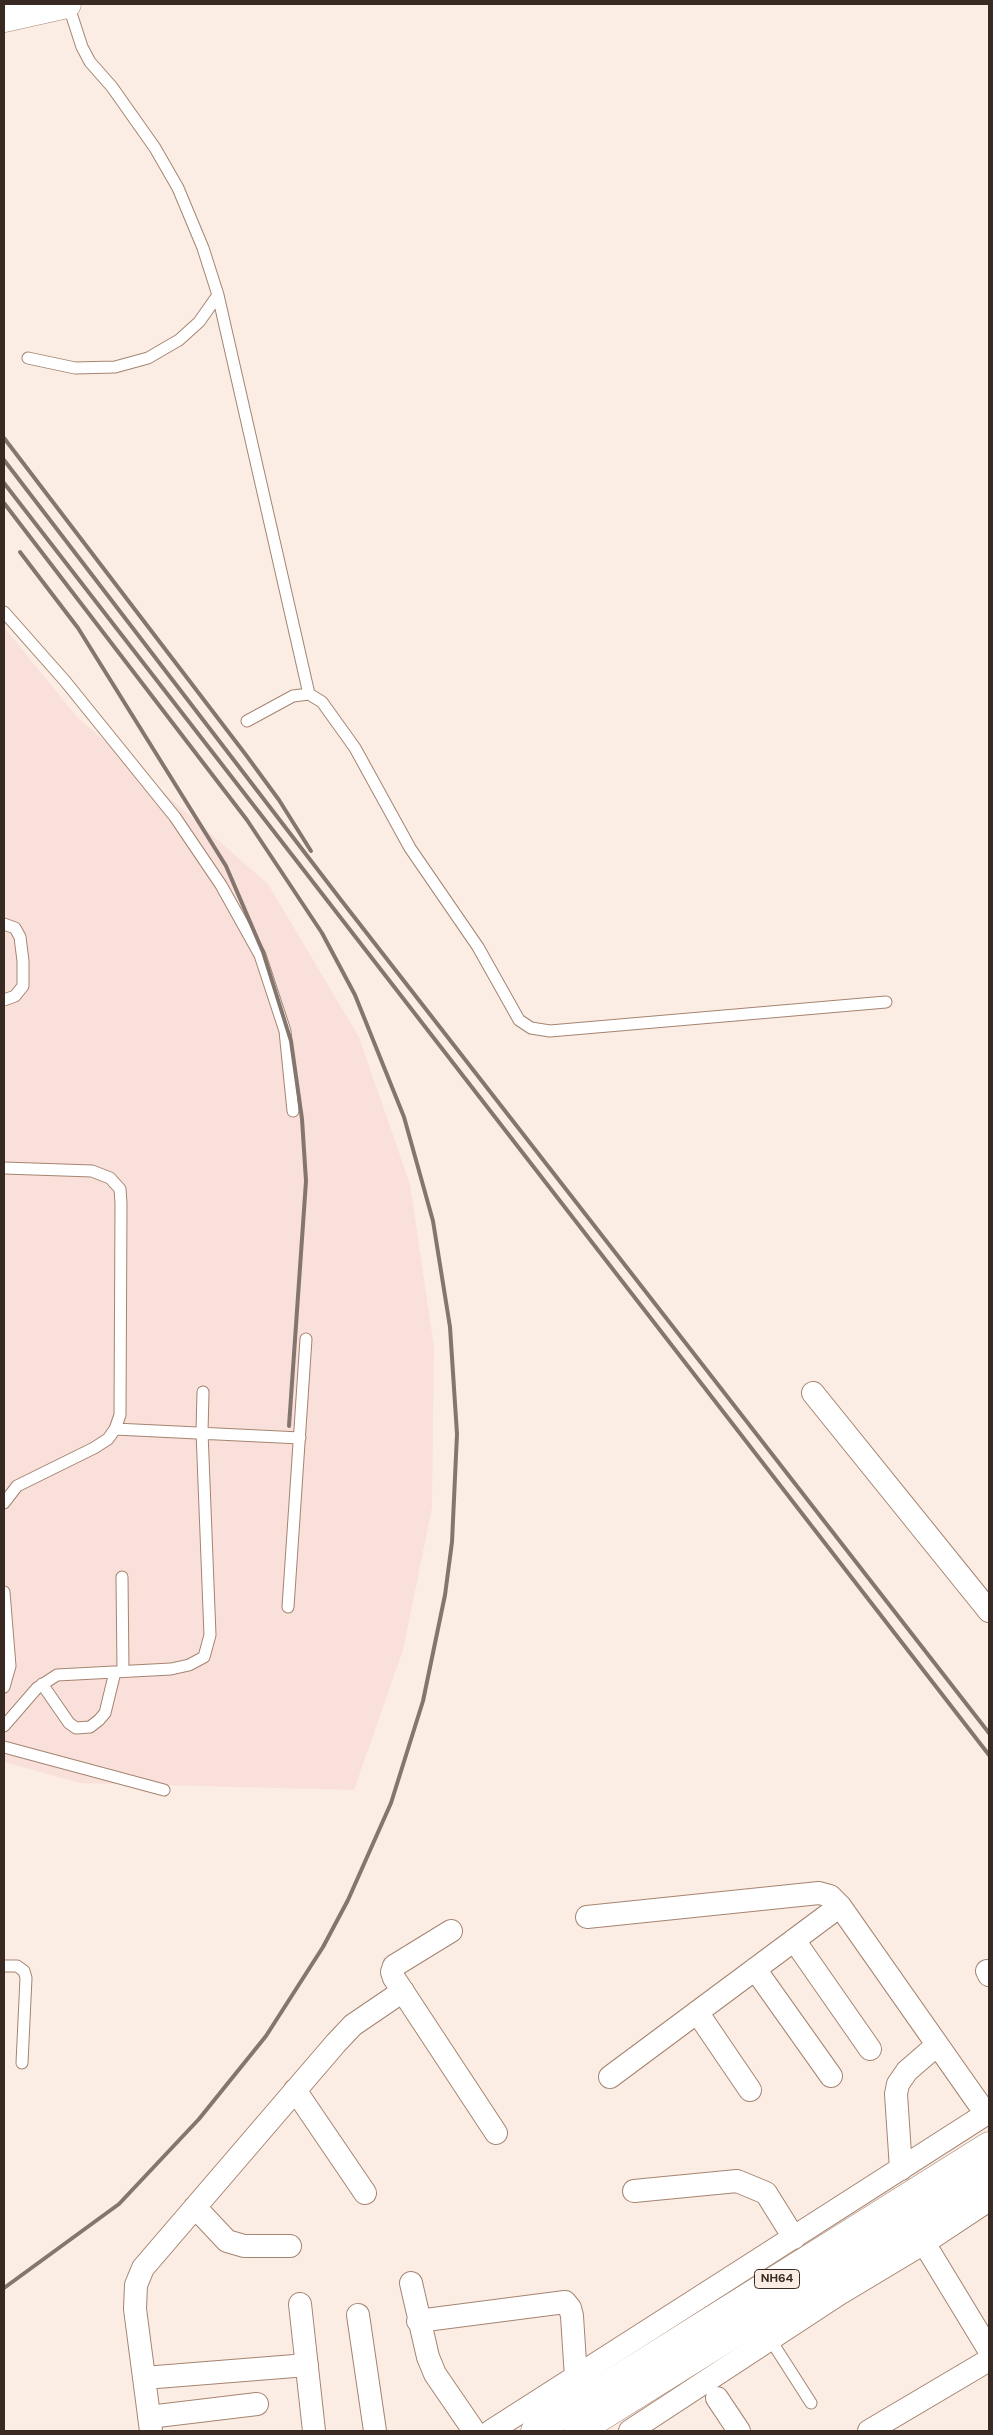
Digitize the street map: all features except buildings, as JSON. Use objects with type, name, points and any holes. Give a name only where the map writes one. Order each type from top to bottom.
[{"type":"main road","points":[[14,12],[68,6]]},
{"type":"main road","name":"NH64","points":[[571,2422],[989,2146]]},
{"type":"main road","name":"NH64","points":[[535,2431],[571,2422],[989,2174]]},
{"type":"street","points":[[813,1393],[989,1611]]},
{"type":"street","points":[[491,2431],[988,2113],[840,1906],[830,1896],[819,1893],[587,1918]]},
{"type":"street","points":[[610,2077],[840,1906]]},
{"type":"street","points":[[451,1931],[394,1966],[392,1972],[394,1978],[496,2133]]},
{"type":"street","points":[[794,1940],[870,2049]]},
{"type":"street","points":[[755,1969],[831,2076]]},
{"type":"street","points":[[257,2404],[150,2424],[135,2309],[136,2284],[143,2268],[353,2025],[403,1991]]},
{"type":"street","points":[[697,2012],[750,2090]]},
{"type":"street","points":[[901,2168],[896,2094],[898,2084],[907,2072],[938,2045]]},
{"type":"street","points":[[295,2090],[365,2193]]},
{"type":"street","points":[[634,2192],[737,2181],[766,2193],[794,2238]]},
{"type":"street","points":[[630,2431],[838,2294],[924,2243],[989,2200]]},
{"type":"street","points":[[195,2207],[227,2241],[244,2246],[290,2246]]},
{"type":"street","points":[[924,2243],[989,2350]]},
{"type":"street","points":[[411,2283],[424,2345],[435,2374],[474,2431]]},
{"type":"street","points":[[418,2321],[565,2302],[570,2308],[572,2316],[576,2378]]},
{"type":"street","points":[[300,2304],[314,2431]]},
{"type":"street","points":[[358,2315],[375,2431]]},
{"type":"street","points":[[869,2431],[989,2360]]},
{"type":"street","points":[[144,2378],[307,2365]]},
{"type":"street","points":[[717,2398],[739,2431]]},
{"type":"lane","points":[[68,6],[82,47],[90,62],[112,87],[155,148],[178,188],[203,248],[218,295],[309,694]]},
{"type":"lane","points":[[28,358],[75,368],[115,367],[148,358],[179,340],[199,322],[218,295]]},
{"type":"lane","points":[[4,612],[65,681],[175,817],[222,885],[260,955],[285,1031],[293,1111]]},
{"type":"lane","points":[[247,721],[293,696],[309,694],[322,702],[355,748],[410,848],[478,947],[519,1020],[531,1028],[550,1031],[886,1002]]},
{"type":"lane","points":[[4,924],[15,928],[20,937],[23,986],[15,996],[4,1000]]},
{"type":"lane","points":[[4,1168],[92,1171],[110,1178],[120,1190],[120,1415],[115,1430],[108,1439],[94,1448],[17,1486],[4,1503]]},
{"type":"lane","points":[[288,1607],[306,1339]]},
{"type":"lane","points":[[4,1726],[42,1684],[57,1675],[171,1669],[189,1665],[204,1657],[210,1635],[202,1432],[203,1392]]},
{"type":"lane","points":[[115,1430],[202,1432],[300,1438]]},
{"type":"lane","points":[[42,1684],[69,1723],[76,1728],[90,1727],[100,1720],[105,1713],[119,1672],[122,1577]]},
{"type":"lane","points":[[4,1592],[10,1666],[4,1687]]},
{"type":"lane","points":[[4,1747],[164,1790]]},
{"type":"lane","points":[[4,1966],[17,1966],[24,1971],[26,1978],[22,2063]]},
{"type":"lane","points":[[770,2339],[811,2403]]},
{"type":"shaded area","points":[[4,627],[76,716],[268,884],[359,1037],[410,1184],[434,1347],[432,1508],[403,1650],[354,1790],[80,1783],[4,1762]]},
{"type":"railway","points":[[4,438],[246,755],[279,800],[311,851]]},
{"type":"railway","points":[[4,460],[341,900],[989,1733]]},
{"type":"railway","points":[[4,483],[989,1755]]},
{"type":"railway","points":[[4,503],[247,820],[322,933],[355,995],[404,1117],[433,1221],[450,1327],[457,1434],[452,1542],[445,1595],[423,1701],[391,1803],[348,1900],[323,1947],[266,2036],[199,2119],[119,2204],[4,2288]]},
{"type":"railway","points":[[20,552],[78,628],[226,866],[263,952],[291,1041],[302,1119],[306,1181],[289,1426]]}]
